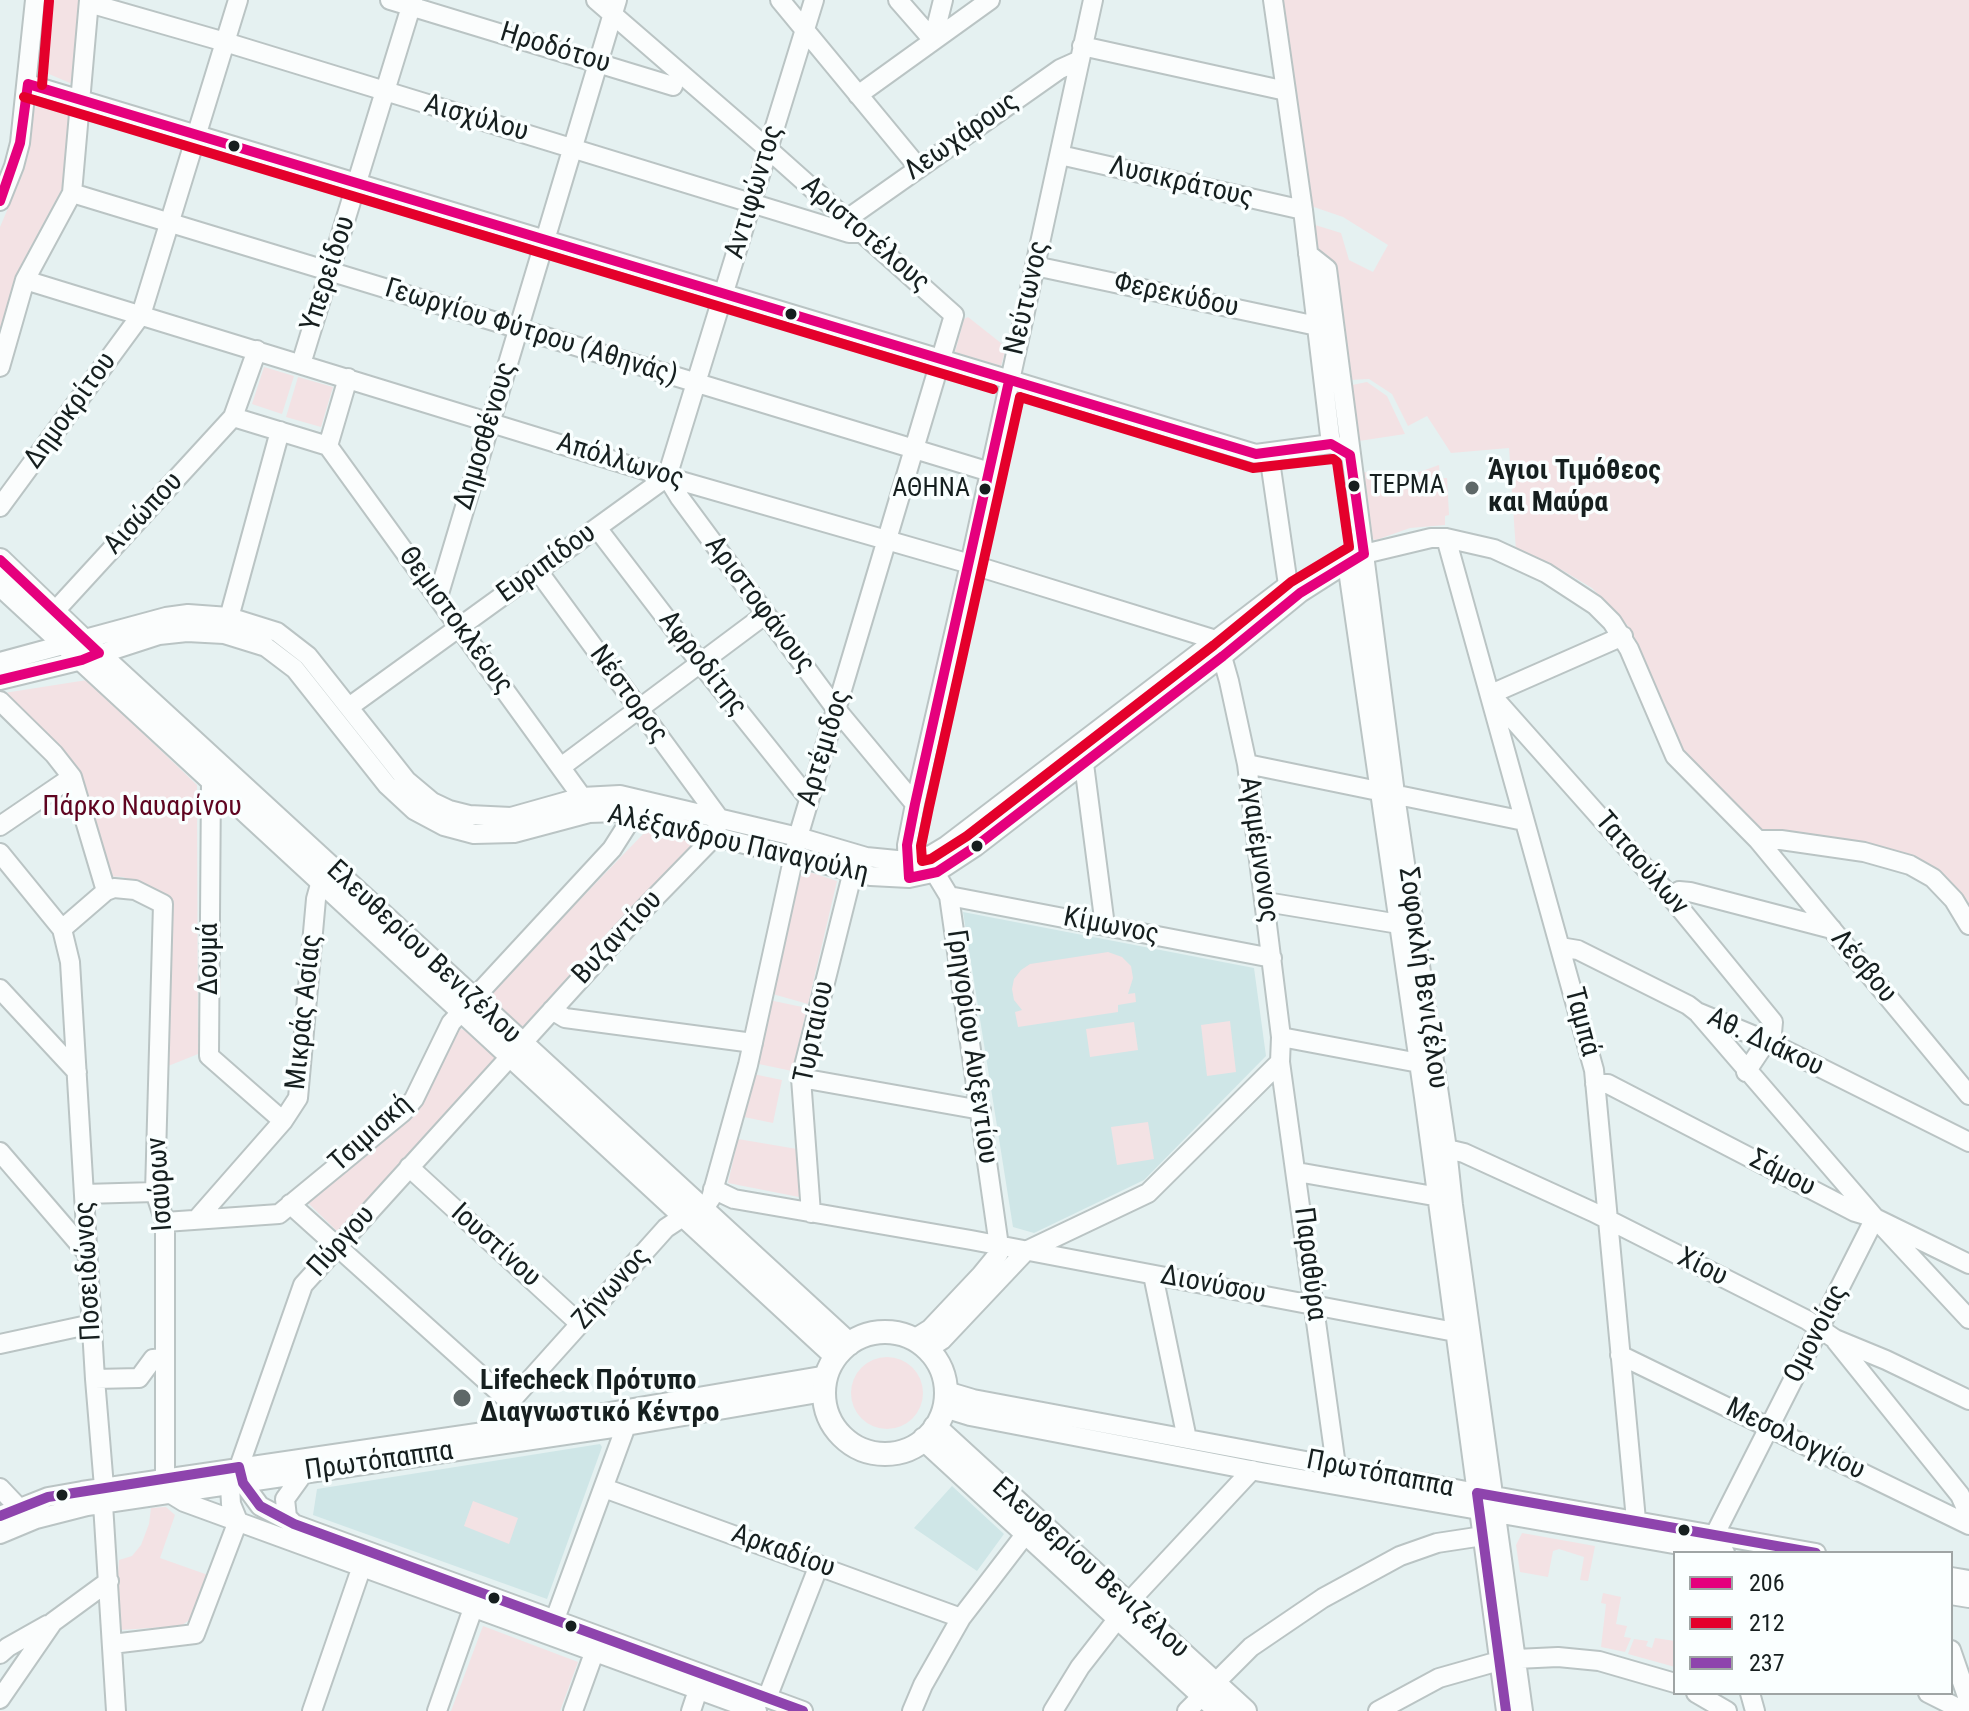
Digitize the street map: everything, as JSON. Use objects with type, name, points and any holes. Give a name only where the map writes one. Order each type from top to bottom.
[{"type":"main road","name":"Ελευθερίου Βενιζέλου","points":[[0,560],[55,611],[82,649]]},
{"type":"main road","name":"Ελευθερίου Βενιζέλου","points":[[0,584],[82,649],[516,1050],[699,1204],[834,1367]]},
{"type":"main road","points":[[881,1332],[898,1333],[921,1344],[937,1361],[937,1416],[909,1449],[893,1454],[875,1453],[844,1439],[826,1409],[834,1367],[864,1336],[881,1332]]},
{"type":"main road","name":"Ελευθερίου Βενιζέλου","points":[[937,1416],[1032,1526],[1123,1610],[1201,1696],[1220,1711]]},
{"type":"main road","name":"Ελευθερίου Βενιζέλου","points":[[1201,1696],[1245,1711]]},
{"type":"street","points":[[0,201],[17,155],[28,84],[35,0]]},
{"type":"street","name":"Δημοκρίτου","points":[[0,507],[141,315],[238,0]]},
{"type":"street","name":"Ηροδότου","points":[[390,0],[412,3],[673,86]]},
{"type":"street","name":"Αριστοτέλους","points":[[596,0],[615,7],[952,313]]},
{"type":"street","points":[[780,0],[918,167]]},
{"type":"street","name":"Αντιφώντος","points":[[667,477],[814,0]]},
{"type":"street","points":[[898,0],[933,40]]},
{"type":"street","points":[[933,40],[943,0]]},
{"type":"street","points":[[858,95],[990,0]]},
{"type":"street","name":"Νεύτωνος","points":[[908,870],[907,845],[915,804],[1093,0]]},
{"type":"street","name":"Σοφοκλή Βενιζέλου","points":[[1273,0],[1303,210],[1331,444]]},
{"type":"street","points":[[0,367],[25,280],[72,193],[89,1]]},
{"type":"street","name":"Αισχύλου","points":[[89,1],[849,233],[862,233]]},
{"type":"street","name":"Υπερείδου","points":[[301,364],[412,3]]},
{"type":"street","name":"Δημοσθένους","points":[[438,597],[615,7]]},
{"type":"street","points":[[1081,53],[1286,91]]},
{"type":"street","name":"Λεωχάρους","points":[[847,219],[1081,53]]},
{"type":"street","points":[[28,84],[1256,454],[1331,444],[1350,455]]},
{"type":"street","name":"Λυσικράτους","points":[[1060,155],[1303,210]]},
{"type":"street","name":"Γεωργίου Φύτρου (Αθηνάς)","points":[[72,193],[990,472]]},
{"type":"street","name":"Σοφοκλή Βενιζέλου","points":[[1308,254],[1327,269],[1350,455],[1355,559],[1439,1151],[1455,1332],[1486,1502],[1483,1536],[1507,1660],[1523,1711]]},
{"type":"street","name":"Φερεκύδου","points":[[1035,266],[1317,326]]},
{"type":"street","name":"Απόλλωνος","points":[[25,280],[667,477],[970,564],[1219,648]]},
{"type":"street","name":"Αρτέμιδος","points":[[699,1204],[718,1177],[753,1043],[796,846],[954,315],[952,313]]},
{"type":"street","points":[[257,350],[233,417],[328,446],[348,378]]},
{"type":"street","name":"Αισώπου","points":[[55,611],[233,417]]},
{"type":"street","points":[[226,625],[280,431]]},
{"type":"street","name":"Θεμιστοκλέους","points":[[328,446],[582,797]]},
{"type":"street","points":[[1269,454],[1294,589]]},
{"type":"street","name":"Ευριπίδου","points":[[349,707],[667,477]]},
{"type":"street","name":"Αριστοφάνους","points":[[667,477],[836,709],[915,804]]},
{"type":"street","name":"Αφροδίτης","points":[[597,528],[809,799]]},
{"type":"street","name":"Αλέξανδρου Παναγούλη","points":[[0,662],[226,625],[277,632],[323,674],[407,781],[432,802],[449,810],[469,815],[511,817],[582,797],[620,795],[717,827],[855,862],[908,870],[934,864],[946,846],[1079,757],[1294,589],[1355,559],[1431,538],[1446,538]]},
{"type":"street","name":"Λέσβου","points":[[1446,538],[1494,549],[1564,583],[1595,605],[1623,636],[1675,756],[1758,840],[1969,1095]]},
{"type":"street","name":"Ταμπά","points":[[1446,538],[1594,1070],[1636,1520]]},
{"type":"street","name":"Νέστορος","points":[[538,571],[717,827]]},
{"type":"street","points":[[561,767],[766,614]]},
{"type":"street","name":"Αλέξανδρου Παναγούλη","points":[[226,625],[266,647],[295,669],[387,785],[414,810],[444,826],[491,835],[539,829],[589,813],[618,812],[717,827]]},
{"type":"street","points":[[1491,694],[1623,636]]},
{"type":"street","name":"Αγαμέμνονος","points":[[1219,648],[1247,764],[1281,1037],[1280,1062]]},
{"type":"street","name":"Αλέξανδρου Παναγούλη","points":[[0,680],[82,649]]},
{"type":"street","name":"Ταταούλων","points":[[1491,694],[1670,896],[1773,1022],[1767,1041]]},
{"type":"street","points":[[0,701],[54,754],[72,777],[106,891],[62,929]]},
{"type":"street","points":[[1079,757],[1105,926]]},
{"type":"street","points":[[1247,764],[1524,821]]},
{"type":"street","name":"Δουμά","points":[[217,774],[209,1056],[283,1121]]},
{"type":"street","points":[[0,826],[72,777]]},
{"type":"street","name":"Σοφοκλή Βενιζέλου","points":[[1388,792],[1399,924],[1419,1063],[1439,1151]]},
{"type":"street","points":[[468,1005],[612,849],[633,816]]},
{"type":"street","name":"Βυζαντίου","points":[[516,1050],[717,827]]},
{"type":"street","points":[[1758,840],[1840,848],[1910,865],[1933,878],[1954,900],[1969,925]]},
{"type":"street","name":"Ποσειδώνος","points":[[0,853],[62,929],[70,962],[116,1711]]},
{"type":"street","name":"Τυρταίου","points":[[811,1213],[801,1078],[855,862]]},
{"type":"street","name":"Γρηγορίου Αυξεντίου","points":[[934,864],[949,896],[999,1246]]},
{"type":"street","name":"Μικράς Ασίας","points":[[197,1219],[283,1121],[298,1098],[316,899],[326,874]]},
{"type":"street","name":"Ισαύρων","points":[[106,891],[123,887],[163,904],[155,1192],[165,1222],[168,1485]]},
{"type":"street","points":[[1670,896],[1679,891],[1690,892],[1832,929]]},
{"type":"street","name":"Κίμωνος","points":[[949,896],[1272,958]]},
{"type":"street","points":[[1266,902],[1399,924]]},
{"type":"street","name":"Αθ. Διάκου","points":[[1560,947],[1574,948],[1697,1012],[1767,1041],[1969,1142]]},
{"type":"street","points":[[0,989],[77,1072]]},
{"type":"street","name":"Τσιμισκή","points":[[290,1204],[403,1112],[414,1099],[451,1023],[468,1005]]},
{"type":"street","points":[[552,1010],[565,1018],[753,1043]]},
{"type":"street","points":[[1697,1012],[1875,1218],[1969,1319]]},
{"type":"street","points":[[1281,1037],[1419,1063]]},
{"type":"street","points":[[1746,1072],[1767,1041]]},
{"type":"street","name":"Πύργου","points":[[237,1478],[301,1291],[337,1247],[516,1050]]},
{"type":"street","points":[[921,1344],[942,1340],[1026,1251],[1148,1193],[1280,1062]]},
{"type":"street","name":"Παραθύρα","points":[[1280,1062],[1336,1466]]},
{"type":"street","points":[[801,1078],[981,1110]]},
{"type":"street","name":"Σάμου","points":[[1595,1084],[1608,1084],[1855,1212],[1875,1218],[1967,1264]]},
{"type":"street","name":"Χίου","points":[[1439,1151],[1464,1153],[1607,1220],[1807,1320],[1827,1334],[1969,1400]]},
{"type":"street","points":[[0,1152],[87,1253]]},
{"type":"street","points":[[1811,1189],[1820,1182],[1828,1164]]},
{"type":"street","name":"Ιουστίνου","points":[[409,1167],[580,1324]]},
{"type":"street","points":[[1297,1172],[1444,1198]]},
{"type":"street","points":[[84,1194],[155,1192]]},
{"type":"street","name":"Σοφοκλή Βενιζέλου","points":[[1444,1198],[1507,1660],[1506,1711]]},
{"type":"street","name":"Διονύσου","points":[[699,1204],[734,1199],[971,1240],[1455,1332]]},
{"type":"street","points":[[165,1222],[279,1214],[290,1204],[510,1402],[518,1434]]},
{"type":"street","name":"Ζήνωνος","points":[[510,1402],[666,1228],[699,1204]]},
{"type":"street","name":"Ομονοίας","points":[[1714,1548],[1770,1428],[1827,1334],[1875,1218]]},
{"type":"street","points":[[971,1240],[981,1275]]},
{"type":"street","points":[[921,1344],[930,1329],[999,1253],[999,1246]]},
{"type":"street","points":[[1944,1291],[1950,1275],[1967,1264]]},
{"type":"street","points":[[1153,1275],[1187,1439]]},
{"type":"street","points":[[3,1339],[92,1324]]},
{"type":"street","points":[[1827,1334],[1960,1495],[1969,1515]]},
{"type":"street","name":"Μεσολογγίου","points":[[1620,1355],[1969,1525]]},
{"type":"street","points":[[95,1379],[139,1378],[153,1359],[165,1358]]},
{"type":"street","name":"Πρωτόπαππα","points":[[237,1478],[518,1434],[626,1426],[834,1367]]},
{"type":"street","name":"Πρωτόπαππα","points":[[237,1478],[303,1474],[518,1434],[834,1367]]},
{"type":"street","name":"Πρωτόπαππα","points":[[937,1416],[973,1399],[1336,1466],[1486,1502],[1714,1548],[1775,1551]]},
{"type":"street","name":"Πρωτόπαππα","points":[[937,1416],[970,1416],[1252,1470],[1636,1520],[1714,1548]]},
{"type":"street","points":[[555,1619],[626,1426]]},
{"type":"street","points":[[1053,1711],[1080,1667],[1123,1610],[1252,1470]]},
{"type":"street","points":[[294,1524],[287,1517],[285,1499],[303,1474]]},
{"type":"street","points":[[0,1516],[15,1513],[48,1497],[104,1496],[237,1478]]},
{"type":"street","points":[[112,1644],[195,1634],[238,1521],[231,1504],[237,1478]]},
{"type":"street","points":[[237,1478],[260,1506],[294,1524],[476,1600],[762,1705]]},
{"type":"street","points":[[168,1485],[184,1502],[362,1566],[476,1600],[555,1619],[597,1644],[698,1690],[803,1711]]},
{"type":"street","points":[[0,1488],[15,1513]]},
{"type":"street","name":"Αρκαδίου","points":[[604,1488],[961,1618]]},
{"type":"street","points":[[0,1534],[15,1513]]},
{"type":"street","points":[[912,1711],[961,1618],[1032,1526]]},
{"type":"street","points":[[1201,1696],[1251,1647],[1285,1622],[1362,1575],[1400,1556],[1437,1543],[1483,1536]]},
{"type":"street","points":[[762,1705],[819,1565]]},
{"type":"street","points":[[312,1711],[362,1566]]},
{"type":"street","points":[[0,1654],[53,1622],[109,1581]]},
{"type":"street","points":[[437,1711],[476,1600]]},
{"type":"street","points":[[0,1699],[53,1622]]},
{"type":"street","points":[[573,1711],[597,1644]]},
{"type":"street","points":[[1953,1656],[1969,1702]]},
{"type":"street","points":[[1378,1711],[1439,1678],[1507,1660],[1558,1657],[1599,1661],[1673,1682]]},
{"type":"street","points":[[691,1711],[698,1690]]},
{"type":"street","points":[[1699,1695],[1727,1711]]},
{"type":"street","points":[[1932,1695],[1964,1711]]},
{"type":"shaded area","points":[[963,912],[1254,968],[1266,1056],[1144,1180],[1034,1233],[1013,1227]]},
{"type":"shaded area","points":[[600,1444],[602,1447],[547,1599],[313,1515],[317,1489]]},
{"type":"shaded area","points":[[952,1486],[1004,1534],[977,1571],[914,1528]]},
{"type":"green space","points":[[45,0],[79,0],[74,81],[70,83],[42,71]]},
{"type":"green space","points":[[1283,0],[1969,0],[1969,906],[1952,883],[1924,861],[1855,842],[1765,835],[1687,757],[1627,625],[1592,588],[1562,570],[1516,551],[1509,448],[1451,453],[1427,416],[1408,426],[1392,394],[1369,379],[1349,380],[1331,259],[1314,246],[1312,224],[1341,233],[1349,260],[1373,272],[1388,245],[1343,217],[1311,206]]},
{"type":"green space","points":[[49,100],[69,105],[72,110],[65,183],[21,265],[0,337],[0,227],[23,173],[33,112],[39,102]]},
{"type":"green space","points":[[968,317],[1006,347],[1001,366],[955,352],[964,319]]},
{"type":"green space","points":[[264,367],[294,376],[282,414],[252,404]]},
{"type":"green space","points":[[298,377],[333,387],[321,427],[286,417]]},
{"type":"green space","points":[[1367,382],[1387,396],[1405,434],[1359,441],[1352,385]]},
{"type":"green space","points":[[1439,465],[1440,478],[1447,478],[1449,515],[1445,516],[1445,525],[1410,528],[1372,539],[1361,472],[1408,476]]},
{"type":"green space","name":"Πάρκο Ναυαρίνου","points":[[87,680],[197,785],[198,1054],[163,1068],[171,898],[123,877],[105,876],[77,773],[4,693]]},
{"type":"green space","points":[[646,831],[698,842],[526,1031],[487,996]]},
{"type":"green space","points":[[797,868],[837,881],[808,1004],[769,993]]},
{"type":"green space","points":[[1108,952],[1122,957],[1131,966],[1133,978],[1128,994],[1135,993],[1136,1002],[1118,1005],[1118,1012],[1018,1027],[1015,1012],[1022,1010],[1014,1000],[1012,989],[1014,979],[1021,970],[1030,964]]},
{"type":"green space","points":[[769,1000],[807,1008],[792,1071],[754,1063]]},
{"type":"green space","points":[[1230,1021],[1236,1072],[1207,1076],[1201,1025]]},
{"type":"green space","points":[[1134,1022],[1138,1050],[1090,1057],[1086,1029]]},
{"type":"green space","points":[[458,1028],[472,1033],[491,1050],[496,1061],[340,1234],[305,1200],[412,1115]]},
{"type":"green space","points":[[753,1074],[782,1080],[773,1123],[744,1117]]},
{"type":"green space","points":[[1148,1122],[1154,1159],[1117,1165],[1111,1127]]},
{"type":"green space","points":[[738,1139],[797,1149],[802,1192],[799,1197],[728,1183]]},
{"type":"green space","points":[[894,1357],[913,1367],[921,1379],[921,1407],[913,1419],[901,1427],[880,1429],[861,1419],[853,1407],[851,1386],[861,1367],[873,1359]]},
{"type":"green space","points":[[473,1501],[518,1518],[509,1544],[464,1526]]},
{"type":"green space","points":[[166,1507],[175,1515],[160,1558],[208,1575],[192,1618],[181,1626],[120,1630],[117,1589],[119,1560],[132,1556],[141,1545],[151,1508]]},
{"type":"green space","points":[[1522,1533],[1595,1546],[1588,1581],[1580,1580],[1584,1557],[1559,1549],[1553,1551],[1548,1577],[1520,1572],[1516,1545]]},
{"type":"green space","points":[[1603,1593],[1621,1597],[1616,1624],[1627,1626],[1624,1637],[1631,1638],[1625,1652],[1601,1647],[1606,1604],[1601,1603]]},
{"type":"green space","points":[[483,1626],[578,1662],[560,1711],[451,1711]]},
{"type":"green space","points":[[1655,1638],[1673,1641],[1673,1666],[1628,1654],[1634,1639],[1648,1641],[1646,1646],[1652,1648]]},
{"type":"transit line","name":"212","points":[[42,85],[49,1]]},
{"type":"transit line","name":"206","points":[[28,84],[1256,454],[1331,444],[1350,455],[1364,554],[1300,593],[975,847],[937,872],[909,878],[907,845],[915,804],[1009,381]]},
{"type":"transit line","name":"206","points":[[0,201],[20,143],[28,84]]},
{"type":"transit line","name":"212","points":[[24,97],[993,389]]},
{"type":"transit line","name":"212","points":[[1020,397],[1253,468],[1333,459],[1337,462],[1349,547],[1291,582],[967,836],[931,859],[922,861],[921,846],[929,807],[1020,397]]},
{"type":"transit line","name":"206","points":[[0,560],[99,653],[0,680]]},
{"type":"transit line","name":"237","points":[[0,1516],[48,1497],[239,1467],[243,1483],[260,1506],[294,1524],[803,1711]]},
{"type":"transit line","name":"237","points":[[1506,1711],[1477,1493],[1805,1551]]},
{"type":"place","name":"ΤΕΡΜΑ","points":[[1354,486]]},
{"type":"place","name":"Άγιοι Τιμόθεος και Μαύρα","points":[[1472,488]]},
{"type":"place","name":"ΑΘΗΝΑ","points":[[985,489]]},
{"type":"place","name":"Lifecheck Πρότυπο Διαγνωστικό Κέντρο","points":[[462,1398]]}]
